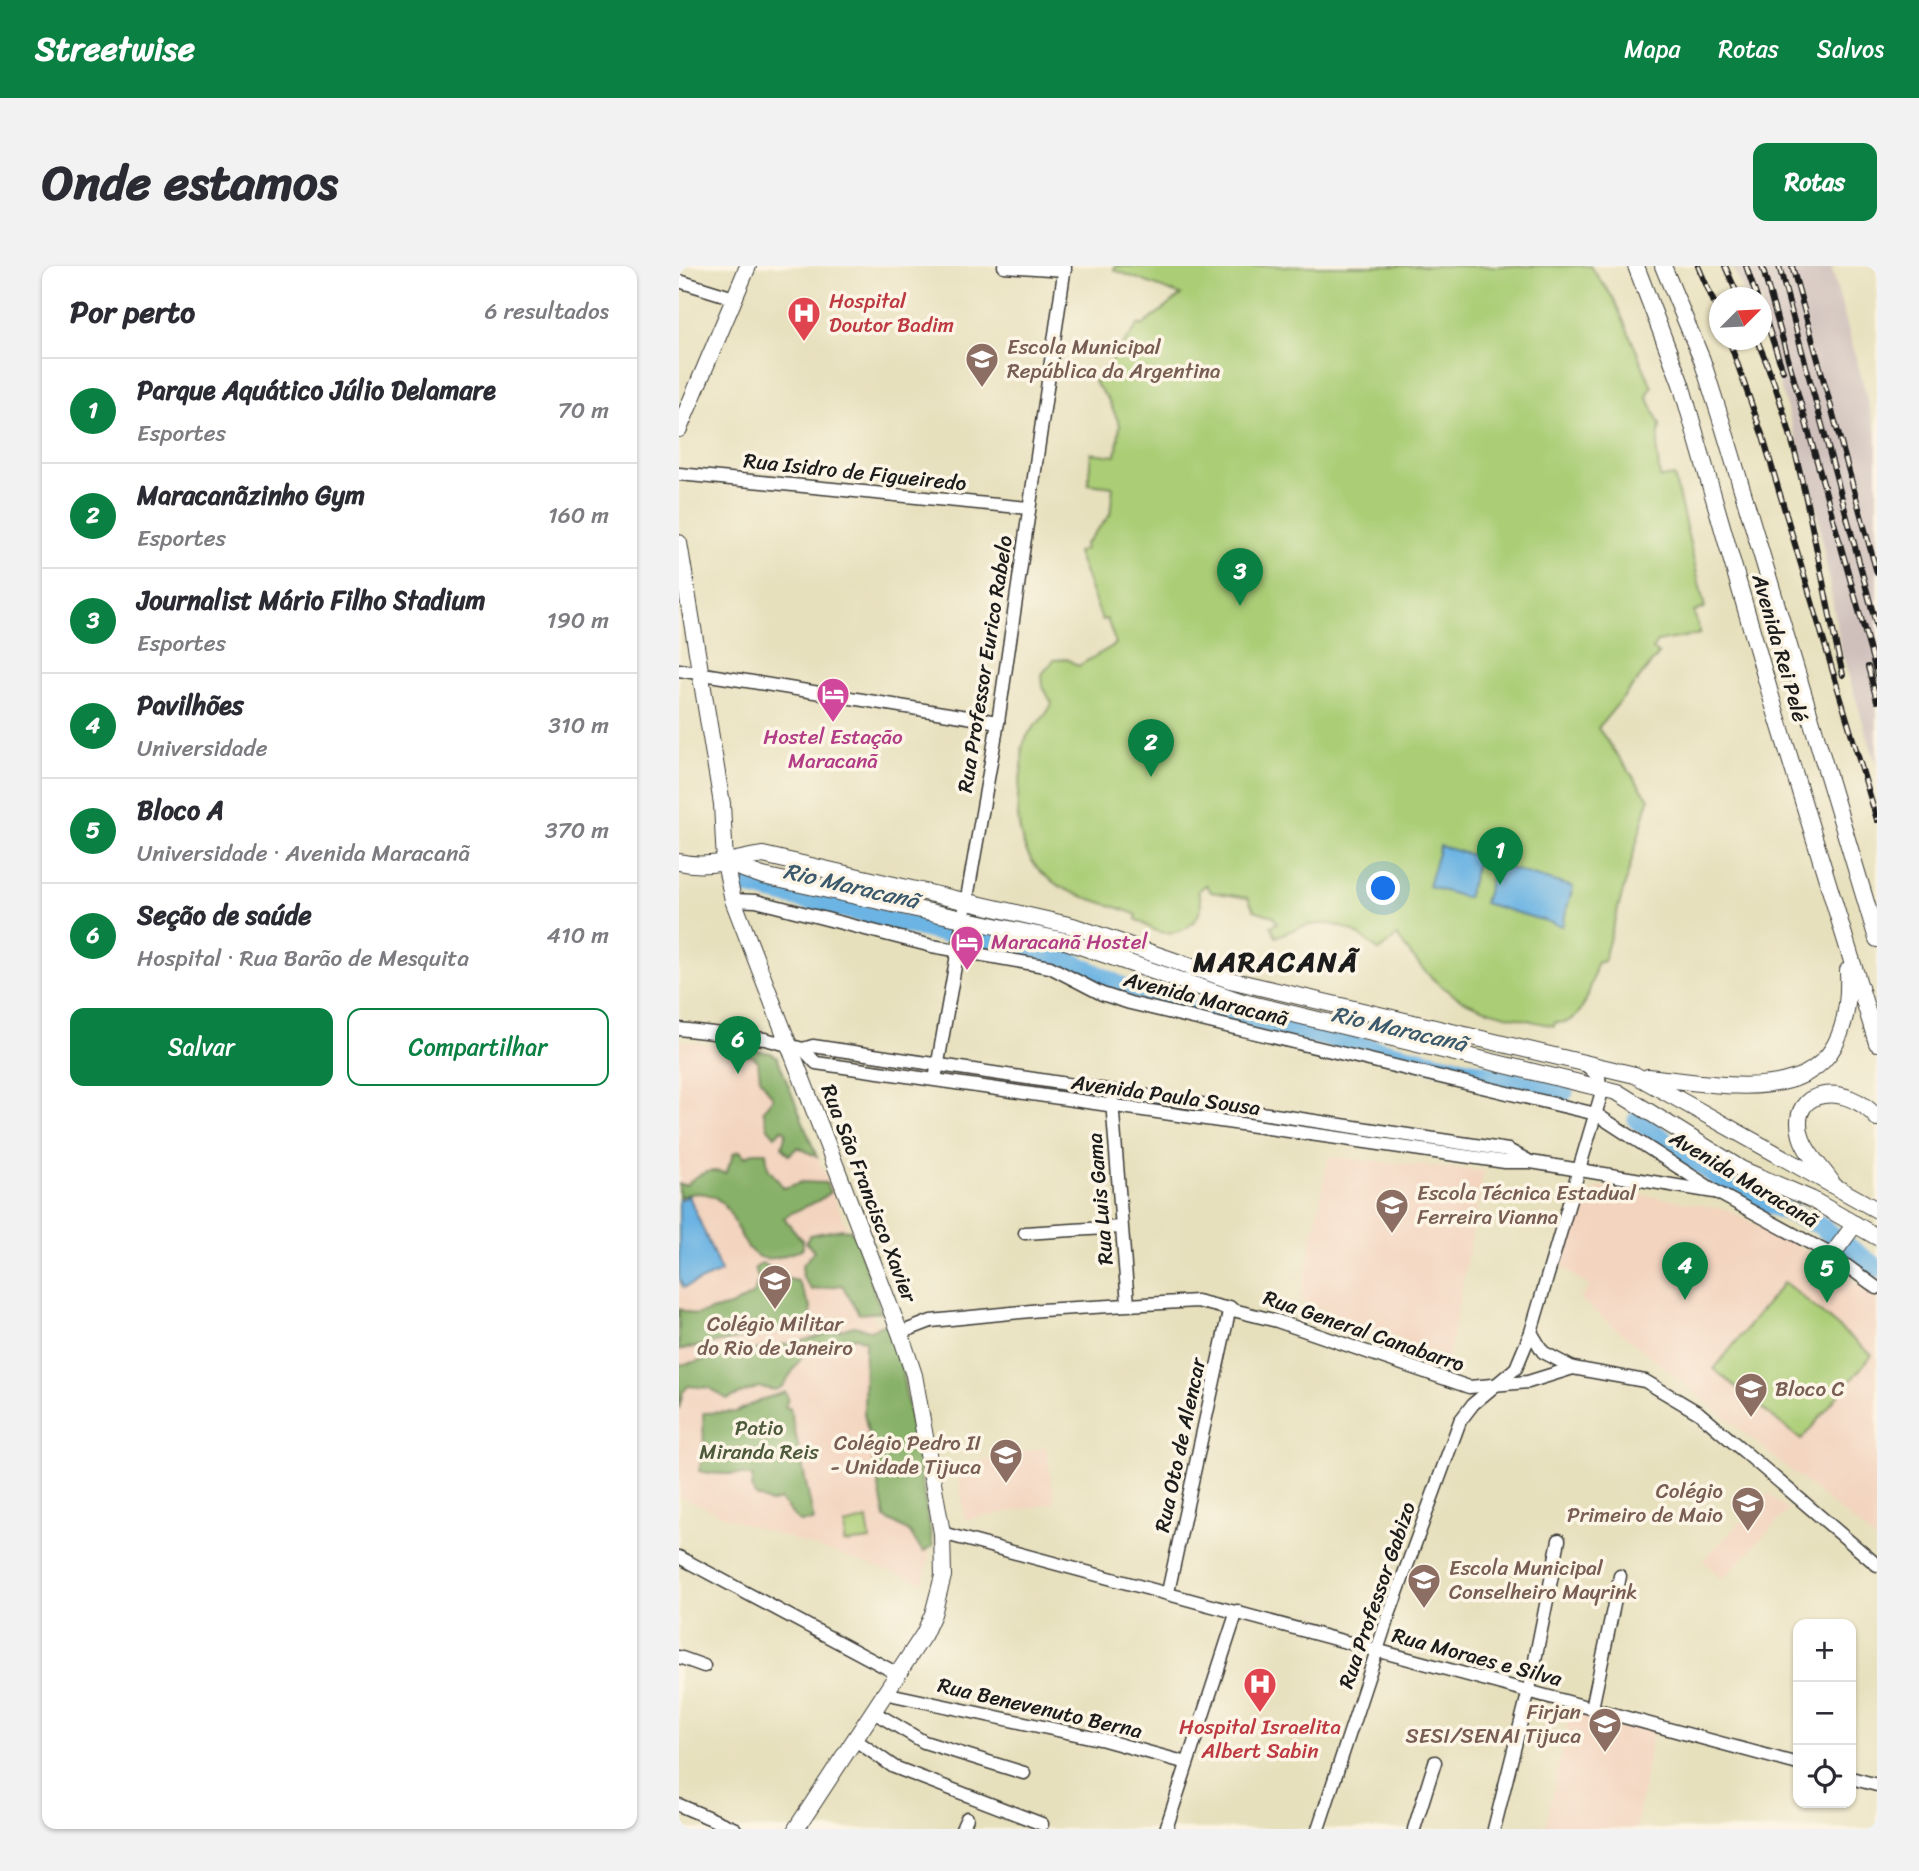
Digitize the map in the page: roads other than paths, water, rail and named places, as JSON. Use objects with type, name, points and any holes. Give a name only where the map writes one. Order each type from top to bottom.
[{"type":"main road","points":[[679,429],[748,266]]},
{"type":"main road","name":"Avenida Rei Pelé","points":[[1636,266],[1681,384],[1847,953],[1877,1043]]},
{"type":"main road","name":"Avenida Rei Pelé","points":[[1663,266],[1702,360],[1723,426],[1877,939]]},
{"type":"main road","name":"Rua São Francisco Xavier","points":[[679,543],[722,804],[725,863],[733,901],[795,1047],[914,1375],[943,1533],[943,1576],[933,1614],[898,1674],[796,1829]]},
{"type":"main road","name":"Avenida Maracanã","points":[[679,862],[695,865],[725,863],[762,855],[1073,926],[1230,980],[1635,1075],[1877,1210]]},
{"type":"main road","name":"Avenida Maracanã","points":[[725,863],[763,876],[1065,941],[1243,1002],[1602,1087],[1630,1097],[1741,1169],[1811,1199],[1843,1241],[1877,1237]]},
{"type":"main road","points":[[1635,1075],[1746,1087],[1773,1086],[1802,1075],[1825,1059],[1843,1028],[1847,1000],[1847,953]]},
{"type":"main road","points":[[1834,1185],[1806,1149],[1800,1123],[1802,1113],[1815,1098],[1825,1093],[1849,1096],[1877,1118]]},
{"type":"street","points":[[1004,266],[1065,268]]},
{"type":"street","name":"Rua Professor Eurico Rabelo","points":[[935,1082],[998,722],[1065,268]]},
{"type":"street","points":[[679,281],[734,298]]},
{"type":"street","name":"Rua Isidro de Figueiredo","points":[[679,474],[1028,508]]},
{"type":"street","points":[[679,670],[998,722]]},
{"type":"street","name":"Avenida Maracanã","points":[[733,901],[756,901],[959,951],[1062,971],[1102,994],[1130,1003],[1596,1114],[1718,1193],[1843,1241],[1877,1288]]},
{"type":"street","name":"Avenida Paula Sousa","points":[[679,1029],[765,1039],[795,1047],[816,1063],[937,1066],[1112,1090],[1290,1117],[1505,1162],[1531,1161],[1718,1193]]},
{"type":"street","name":"Avenida Paula Sousa","points":[[866,1063],[935,1082],[1287,1131],[1407,1142]]},
{"type":"street","points":[[1584,1064],[1594,1071],[1602,1087]]},
{"type":"street","name":"Rua Professor Gabizo","points":[[1318,1829],[1377,1651],[1460,1421],[1473,1404],[1516,1368],[1531,1332],[1602,1087]]},
{"type":"street","name":"Rua Luis Gama","points":[[1112,1090],[1128,1304]]},
{"type":"street","points":[[1287,1131],[1290,1117]]},
{"type":"street","points":[[1025,1233],[1121,1227]]},
{"type":"street","name":"Rua General Canabarro","points":[[900,1333],[931,1321],[1128,1304],[1197,1301],[1230,1307],[1469,1387],[1495,1387],[1528,1382],[1573,1368],[1645,1381],[1668,1392],[1699,1413],[1877,1564]]},
{"type":"street","name":"Rua Oto de Alencar","points":[[1168,1592],[1230,1307]]},
{"type":"street","points":[[1531,1332],[1543,1352],[1573,1368]]},
{"type":"street","name":"Rua Moraes e Silva","points":[[943,1533],[1793,1763]]},
{"type":"street","points":[[1494,1829],[1529,1690],[1559,1540]]},
{"type":"street","points":[[679,1557],[898,1674]]},
{"type":"street","points":[[1592,1708],[1620,1576]]},
{"type":"street","points":[[1166,1829],[1237,1611]]},
{"type":"street","points":[[679,1657],[704,1666]]},
{"type":"street","name":"Rua Benevenuto Berna","points":[[884,1693],[1104,1740],[1187,1763]]},
{"type":"street","points":[[872,1711],[924,1742],[1024,1773]]},
{"type":"street","points":[[854,1739],[894,1767],[1042,1824]]},
{"type":"street","points":[[1414,1829],[1435,1762]]},
{"type":"street","points":[[1856,1780],[1877,1786]]},
{"type":"street","points":[[679,1805],[735,1829]]},
{"type":"water","points":[[1440,846],[1479,857],[1467,898],[1428,886]]},
{"type":"water","points":[[1495,864],[1573,887],[1562,926],[1484,903]]},
{"type":"water","points":[[689,1196],[721,1272],[683,1288],[679,1277],[679,1200]]},
{"type":"waterway","name":"Rio Maracanã","points":[[748,886],[943,933]]},
{"type":"waterway","name":"Rio Maracanã","points":[[973,939],[1065,958],[1127,989],[1205,1010]]},
{"type":"waterway","name":"Rio Maracanã","points":[[1223,1014],[1564,1092]]},
{"type":"waterway","name":"Rio Maracanã","points":[[1637,1120],[1737,1191],[1819,1225],[1877,1268]]},
{"type":"railway","points":[[1698,266],[1709,291]]},
{"type":"railway","points":[[1725,266],[1734,287]]},
{"type":"railway","points":[[1746,266],[1753,287]]},
{"type":"railway","points":[[1762,266],[1877,675]]},
{"type":"railway","points":[[1779,266],[1877,628]]},
{"type":"railway","points":[[1792,266],[1877,573]]},
{"type":"railway","points":[[1772,339],[1783,371]]},
{"type":"railway","points":[[1733,350],[1763,437],[1877,820]]},
{"type":"railway","points":[[1761,350],[1798,463],[1843,675]]},
{"type":"railway","points":[[1868,667],[1877,701]]},
{"type":"place","name":"Hospital Doutor Badim","points":[[804,343]]},
{"type":"place","name":"Escola Municipal República da Argentina","points":[[982,389]]},
{"type":"place","name":"Journalist Mário Filho Stadium","points":[[1240,606]]},
{"type":"place","name":"Hostel Estação Maracanã","points":[[833,724]]},
{"type":"place","name":"Maracanãzinho Gym","points":[[1151,777]]},
{"type":"place","name":"Parque Aquático Júlio Delamare","points":[[1500,885]]},
{"type":"place","name":"Maracanã Hostel","points":[[967,972]]},
{"type":"place","name":"Seção de saúde","points":[[738,1074]]},
{"type":"place","name":"Escola Técnica Estadual Ferreira Vianna","points":[[1392,1235]]},
{"type":"place","name":"Pavilhões","points":[[1685,1300]]},
{"type":"place","name":"Bloco A","points":[[1827,1303]]},
{"type":"place","name":"Colégio Militar do Rio de Janeiro","points":[[775,1311]]},
{"type":"place","name":"Bloco C","points":[[1751,1419]]},
{"type":"place","name":"Colégio Pedro II - Unidade Tijuca","points":[[1006,1485]]},
{"type":"place","name":"Colégio Primeiro de Maio","points":[[1748,1533]]},
{"type":"place","name":"Escola Municipal Conselheiro Mayrink","points":[[1424,1610]]},
{"type":"place","name":"Hospital Israelita Albert Sabin","points":[[1260,1714]]},
{"type":"place","name":"Firjan SESI/SENAI Tijuca","points":[[1605,1754]]},
{"type":"district","name":"MARACANÃ","points":[[1276,961]]},
{"type":"park label","name":"Patio Miranda Reis","points":[[759,1440]]}]
